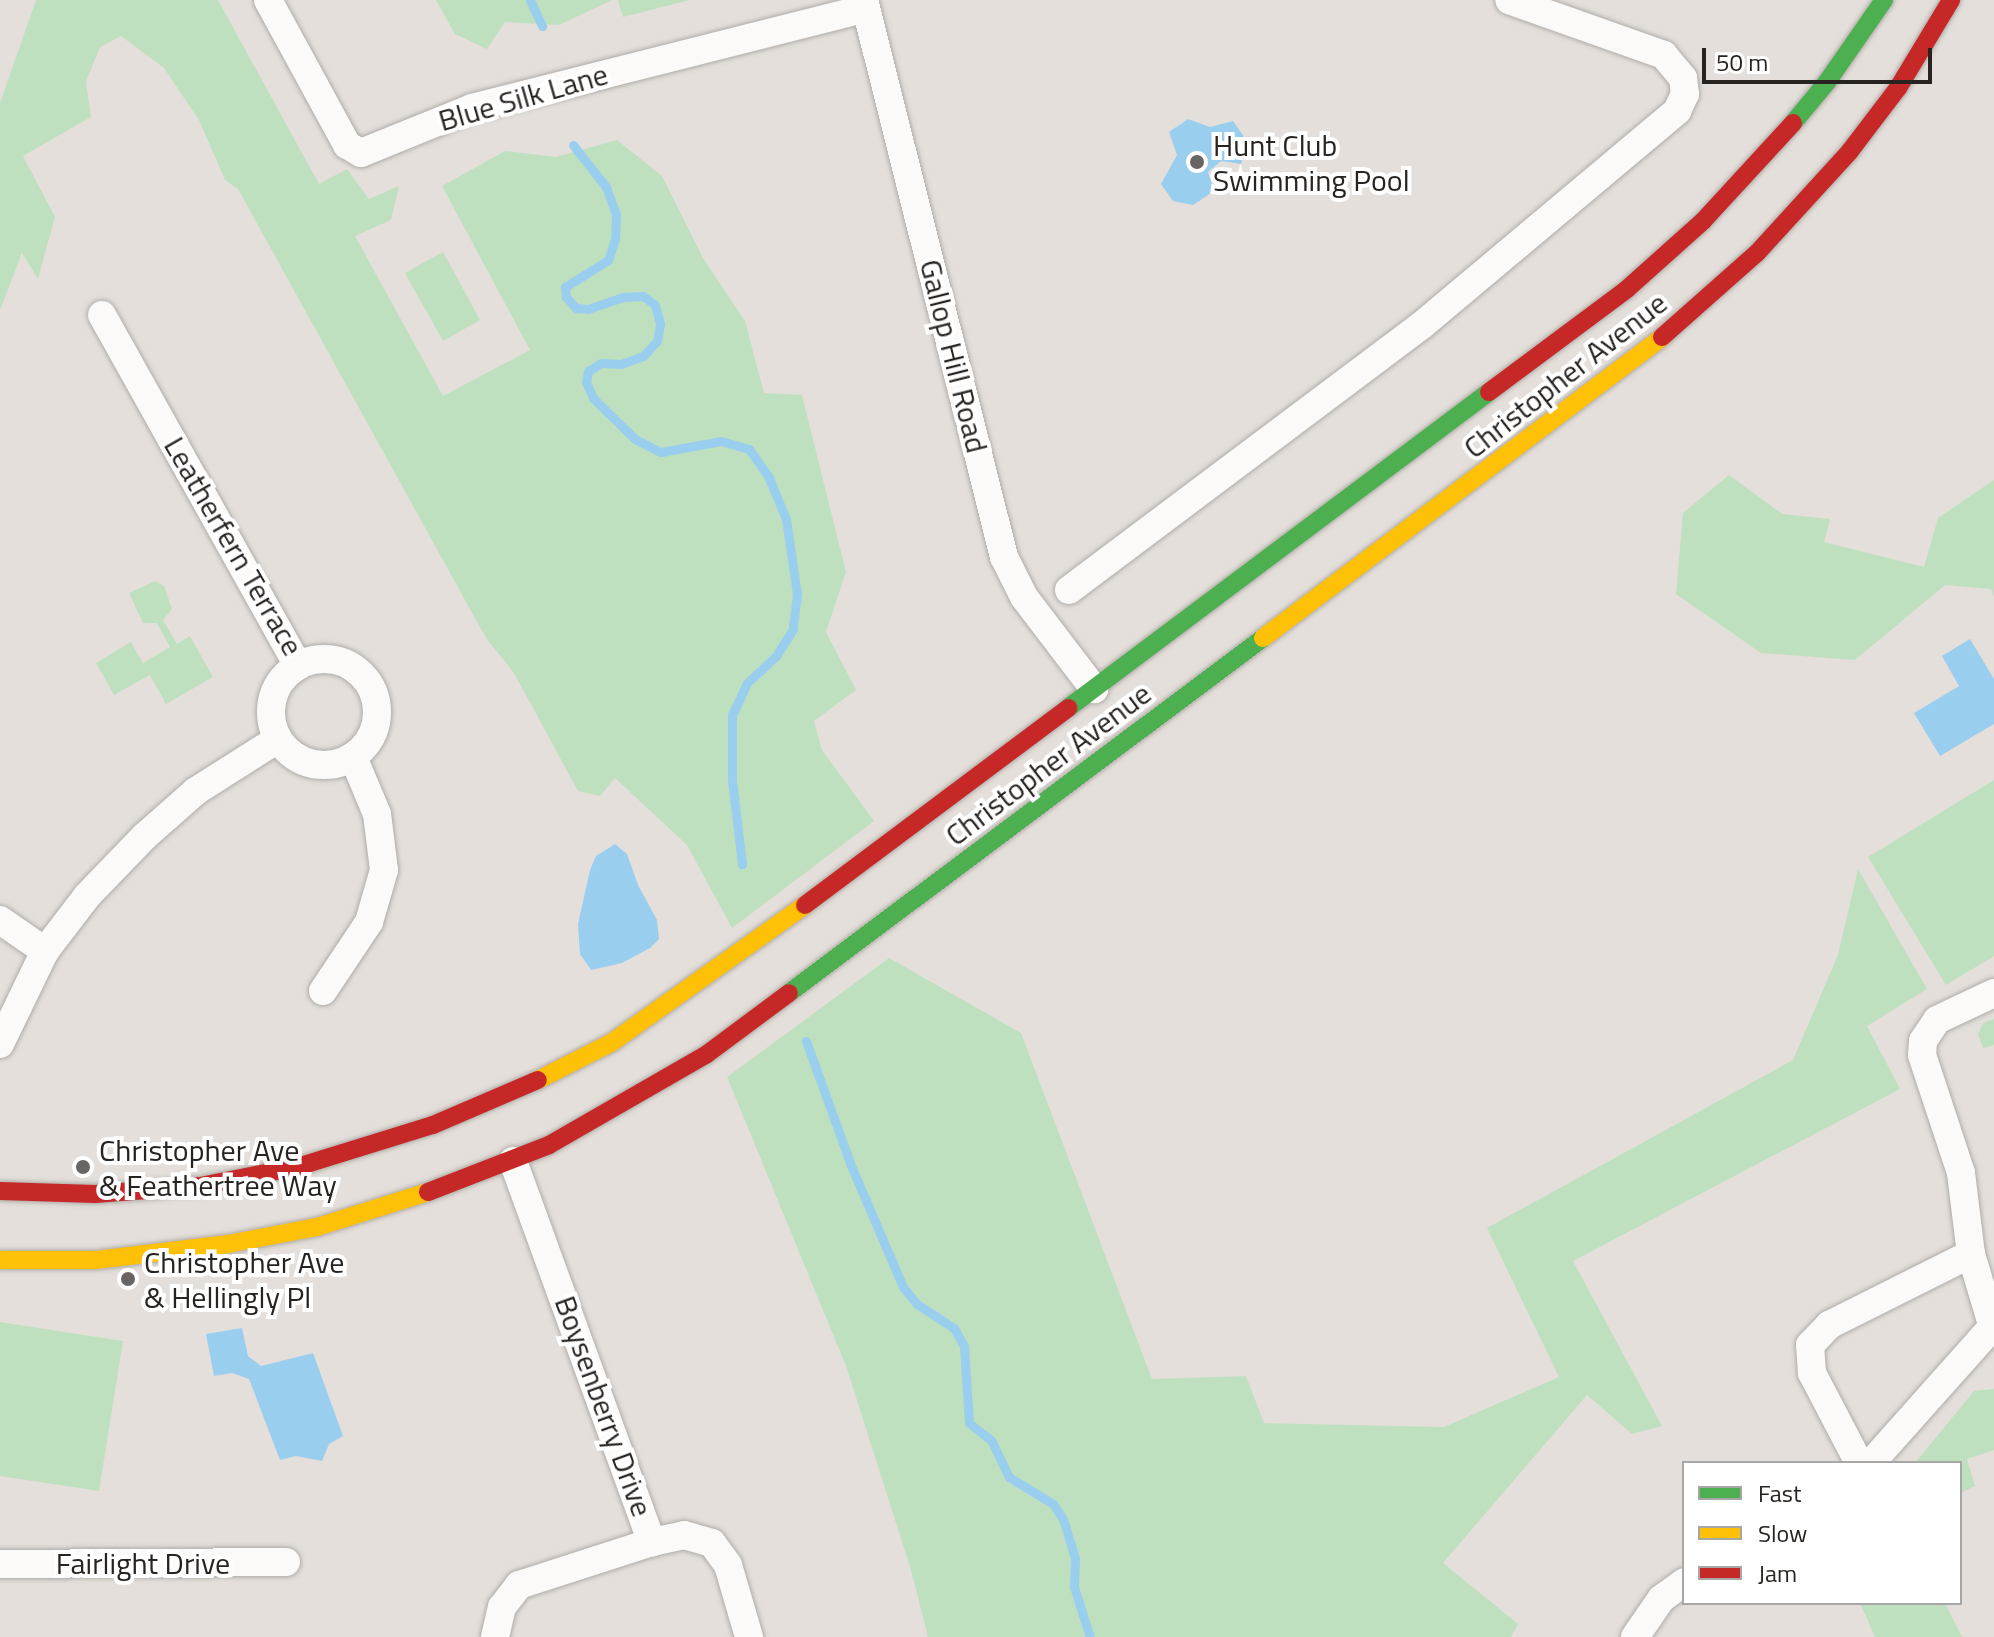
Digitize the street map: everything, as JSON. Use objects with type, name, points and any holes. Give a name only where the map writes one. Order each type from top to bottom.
[{"type":"street","name":"Blue Silk Lane","points":[[268,0],[347,145],[357,152],[369,152],[445,117],[503,99],[865,4]]},
{"type":"street","points":[[1069,590],[1422,325],[1677,111],[1685,86],[1679,70],[1664,55],[1509,0]]},
{"type":"street","name":"Christopher Avenue","points":[[0,1191],[95,1194],[200,1186],[269,1173],[433,1125],[527,1086],[611,1043],[680,997],[1094,689],[1656,264],[1771,150],[1827,82],[1884,0]]},
{"type":"street","name":"Christopher Avenue","points":[[0,1260],[96,1260],[228,1244],[317,1227],[404,1202],[513,1161],[621,1106],[707,1054],[1618,373],[1736,272],[1805,203],[1898,88],[1951,0]]},
{"type":"street","name":"Gallop Hill Road","points":[[865,4],[1004,557],[1036,616],[1094,689]]},
{"type":"street","name":"Leatherfern Terrace","points":[[102,315],[298,666],[322,658],[341,660],[368,680],[378,707],[376,727],[365,747],[353,757]]},
{"type":"street","points":[[298,666],[276,688],[271,720],[278,739],[296,758],[313,764],[332,765],[353,757],[377,814],[384,870],[369,922],[323,991]]},
{"type":"street","points":[[0,1044],[45,951],[87,896],[145,836],[196,791],[278,739]]},
{"type":"street","points":[[0,920],[45,951]]},
{"type":"street","points":[[1873,1461],[1993,1329],[1971,1254],[1961,1173],[1925,1067],[1923,1041],[1928,1029],[1949,1011],[1994,993]]},
{"type":"street","name":"Boysenberry Drive","points":[[513,1161],[652,1542],[684,1535],[712,1543],[728,1565],[749,1637]]},
{"type":"street","points":[[1858,1461],[1812,1373],[1810,1345],[1829,1325],[1971,1254]]},
{"type":"street","points":[[495,1637],[502,1607],[519,1585],[652,1542]]},
{"type":"street","name":"Fairlight Drive","points":[[0,1564],[286,1562]]},
{"type":"street","points":[[1635,1637],[1661,1599],[1682,1583]]},
{"type":"green space","points":[[36,0],[218,0],[319,184],[347,169],[369,199],[399,186],[391,220],[355,236],[443,396],[530,350],[442,186],[505,151],[556,157],[617,140],[662,176],[703,258],[745,321],[764,393],[802,395],[846,572],[826,632],[856,690],[814,721],[822,750],[874,821],[732,928],[687,845],[615,778],[600,796],[578,791],[514,673],[486,638],[238,189],[225,180],[199,120],[164,68],[121,36],[100,47],[86,82],[91,117],[23,156],[55,217],[38,279],[22,253],[0,310],[0,103]]},
{"type":"green space","points":[[436,0],[612,0],[559,25],[505,22],[487,49],[455,34]]},
{"type":"green space","points":[[618,0],[690,0],[623,17]]},
{"type":"green space","points":[[443,252],[480,320],[443,341],[405,273]]},
{"type":"green space","points":[[1729,475],[1782,514],[1830,519],[1824,542],[1924,567],[1938,518],[1994,480],[1994,597],[1991,589],[1945,585],[1855,660],[1761,653],[1676,594],[1683,513]]},
{"type":"green space","points":[[155,581],[164,586],[172,609],[163,620],[177,644],[190,636],[213,677],[166,704],[150,675],[114,695],[96,663],[131,642],[143,663],[170,647],[157,623],[143,623],[129,593]]},
{"type":"green space","points":[[1994,780],[1994,956],[1946,985],[1868,857]]},
{"type":"green space","points":[[1858,869],[1927,989],[1867,1026],[1900,1089],[1573,1261],[1662,1426],[1632,1434],[1587,1395],[1443,1563],[1518,1624],[1511,1637],[928,1637],[911,1570],[846,1366],[727,1077],[889,958],[1021,1033],[1152,1379],[1246,1376],[1264,1423],[1444,1427],[1559,1377],[1487,1228],[1793,1060],[1838,955]]},
{"type":"green space","points":[[1994,1019],[1994,1045],[1983,1048],[1978,1034],[1983,1023]]},
{"type":"green space","points":[[0,1322],[123,1341],[99,1491],[0,1476]]},
{"type":"green space","points":[[1994,1389],[1994,1450],[1967,1459],[1975,1486],[1962,1492],[1962,1461],[1917,1461],[1974,1391]]},
{"type":"green space","points":[[1861,1605],[1946,1605],[1962,1637],[1875,1637]]},
{"type":"water","name":"Hunt Club Swimming Pool","points":[[1188,119],[1210,127],[1233,121],[1247,141],[1241,164],[1221,161],[1208,172],[1214,191],[1193,205],[1173,201],[1161,184],[1177,155],[1169,132]]},
{"type":"water","points":[[1970,639],[1994,679],[1994,724],[1940,756],[1914,713],[1959,686],[1942,656]]},
{"type":"water","points":[[615,844],[627,854],[638,885],[657,920],[659,939],[650,948],[622,963],[591,970],[580,954],[578,924],[596,856]]},
{"type":"water","points":[[242,1328],[248,1356],[261,1366],[313,1353],[343,1436],[329,1444],[322,1461],[296,1456],[280,1460],[249,1379],[232,1373],[214,1376],[206,1334]]},
{"type":"waterway","points":[[530,0],[542,26]]},
{"type":"waterway","points":[[573,145],[606,187],[616,214],[615,239],[608,260],[565,287],[566,297],[576,308],[588,309],[623,297],[643,296],[655,305],[660,324],[657,341],[643,356],[621,364],[601,363],[588,371],[586,382],[593,398],[635,439],[661,452],[721,441],[749,449],[769,478],[786,519],[797,594],[793,629],[776,656],[747,683],[732,715],[732,780],[742,864]]},
{"type":"waterway","points":[[806,1041],[852,1168],[903,1287],[917,1304],[954,1328],[964,1346],[969,1423],[991,1440],[1009,1477],[1053,1504],[1063,1519],[1075,1558],[1074,1587],[1090,1637]]},
{"type":"traffic: fast","points":[[1793,123],[1827,82],[1884,0]]},
{"type":"traffic: fast","points":[[1068,708],[1489,392]]},
{"type":"traffic: fast","points":[[789,993],[1263,638]]},
{"type":"traffic: slow","points":[[1263,638],[1662,337]]},
{"type":"traffic: slow","points":[[538,1080],[611,1043],[805,905]]},
{"type":"traffic: slow","points":[[0,1260],[96,1260],[228,1244],[317,1227],[428,1192]]},
{"type":"traffic: jam","points":[[1662,337],[1757,253],[1850,151],[1898,88],[1951,0]]},
{"type":"traffic: jam","points":[[1489,392],[1627,289],[1703,221],[1793,123]]},
{"type":"traffic: jam","points":[[805,905],[1068,708]]},
{"type":"traffic: jam","points":[[428,1192],[549,1145],[707,1054],[789,993]]},
{"type":"traffic: jam","points":[[0,1191],[95,1194],[200,1186],[297,1167],[433,1125],[538,1080]]},
{"type":"place","name":"Hunt Club Swimming Pool","points":[[1197,162]]},
{"type":"place","name":"Christopher Ave & Feathertree Way","points":[[83,1167]]},
{"type":"place","name":"Christopher Ave & Hellingly Pl","points":[[128,1279]]}]
